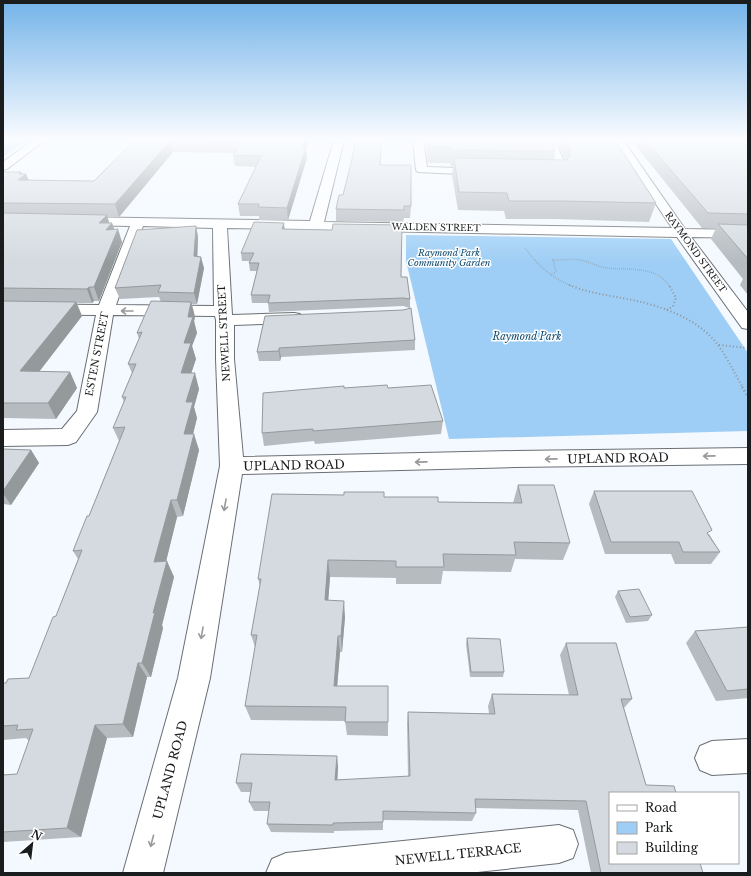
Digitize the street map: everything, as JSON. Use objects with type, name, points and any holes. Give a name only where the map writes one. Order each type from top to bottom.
[{"type":"street","points":[[316,225],[328,181]]},
{"type":"street","name":"RAYMOND STREET","points":[[646,181],[680,232],[748,324]]},
{"type":"street","name":"WALDEN STREET","points":[[66,221],[748,234]]},
{"type":"street","name":"ESTEN STREET","points":[[3,438],[68,437],[87,412],[105,311],[138,222]]},
{"type":"street","name":"NEWELL STREET","points":[[220,224],[225,359],[232,466]]},
{"type":"street","points":[[3,309],[312,317]]},
{"type":"street","name":"UPLAND ROAD","points":[[143,873],[194,678],[232,466],[515,459],[748,456]]},
{"type":"street","points":[[712,758],[748,756]]},
{"type":"street","name":"NEWELL TERRACE","points":[[286,873],[559,844]]},
{"type":"path","points":[[523,245],[536,263],[551,275],[570,285],[638,301],[667,310],[696,326],[718,345],[748,397]]},
{"type":"path","points":[[551,275],[556,272],[554,260],[582,260],[606,268],[633,269],[653,274],[666,280],[676,298],[673,306],[667,310]]},
{"type":"path","points":[[718,345],[748,348]]},
{"type":"green space","name":"Raymond Park","points":[[406,235],[671,239],[748,353],[748,431],[449,439],[406,261]]},
{"type":"building","points":[[3,181],[135,181],[115,204],[3,203]]},
{"type":"building","points":[[249,181],[295,181],[287,208],[258,207],[259,204],[238,204]]},
{"type":"building","points":[[347,181],[411,181],[411,206],[404,206],[404,210],[336,209],[339,195],[343,195]]},
{"type":"building","points":[[457,181],[642,181],[656,203],[509,201],[507,193],[459,192]]},
{"type":"building","points":[[680,181],[748,181],[748,214],[708,213]]},
{"type":"building","points":[[3,213],[107,215],[99,223],[112,223],[106,230],[118,229],[94,287],[89,287],[87,289],[3,288]]},
{"type":"building","points":[[254,222],[284,223],[282,229],[332,230],[333,224],[402,225],[401,277],[407,277],[410,299],[268,303],[270,295],[251,295],[259,263],[249,263],[254,253],[241,253]]},
{"type":"building","points":[[718,224],[748,225],[748,259]]},
{"type":"building","points":[[196,226],[194,256],[201,257],[194,293],[158,292],[161,285],[115,288],[137,230]]},
{"type":"building","points":[[3,301],[76,302],[20,371],[70,372],[48,403],[3,403]]},
{"type":"building","points":[[151,301],[191,302],[188,317],[193,317],[184,343],[191,343],[181,373],[195,373],[186,402],[193,402],[184,434],[194,434],[177,500],[171,500],[154,562],[167,561],[153,613],[155,612],[142,663],[138,663],[123,724],[95,725],[67,828],[3,832],[3,775],[17,774],[33,729],[16,730],[18,725],[3,726],[3,683],[6,683],[8,679],[29,678],[53,617],[56,616],[82,550],[73,551],[87,516],[89,516],[125,427],[113,428],[126,397],[122,397],[136,364],[128,364],[142,332],[137,333]]},
{"type":"building","points":[[411,308],[415,340],[279,348],[279,351],[257,352],[265,316],[403,310]]},
{"type":"building","points":[[387,385],[388,388],[431,385],[443,421],[313,431],[313,429],[262,433],[263,393],[344,386],[344,388]]},
{"type":"building","points":[[3,449],[31,450],[3,491]]},
{"type":"building","points":[[518,485],[554,485],[570,543],[514,542],[516,555],[443,554],[444,567],[396,567],[396,561],[328,560],[325,600],[344,601],[341,636],[338,636],[334,686],[388,686],[388,722],[345,722],[346,707],[245,706],[257,635],[251,635],[261,579],[258,579],[272,494],[344,495],[344,492],[384,492],[384,497],[438,497],[438,502],[522,503]]},
{"type":"building","points":[[594,491],[692,491],[712,530],[707,533],[720,552],[683,552],[679,542],[611,542]]},
{"type":"building","points":[[639,589],[652,615],[630,617],[618,591]]},
{"type":"building","points":[[748,627],[748,689],[727,691],[695,631]]},
{"type":"building","points":[[467,638],[500,639],[504,672],[471,672]]},
{"type":"building","points":[[566,643],[616,643],[632,699],[621,699],[646,785],[674,786],[676,792],[609,792],[609,864],[700,864],[703,873],[601,873],[586,801],[475,799],[476,813],[383,811],[383,822],[333,823],[333,825],[267,824],[270,802],[249,802],[252,783],[236,783],[241,754],[337,756],[335,780],[410,776],[408,712],[495,714],[492,694],[578,695]]},
{"type":"park label","name":"Raymond Park Community Garden","points":[[449,258]]}]
